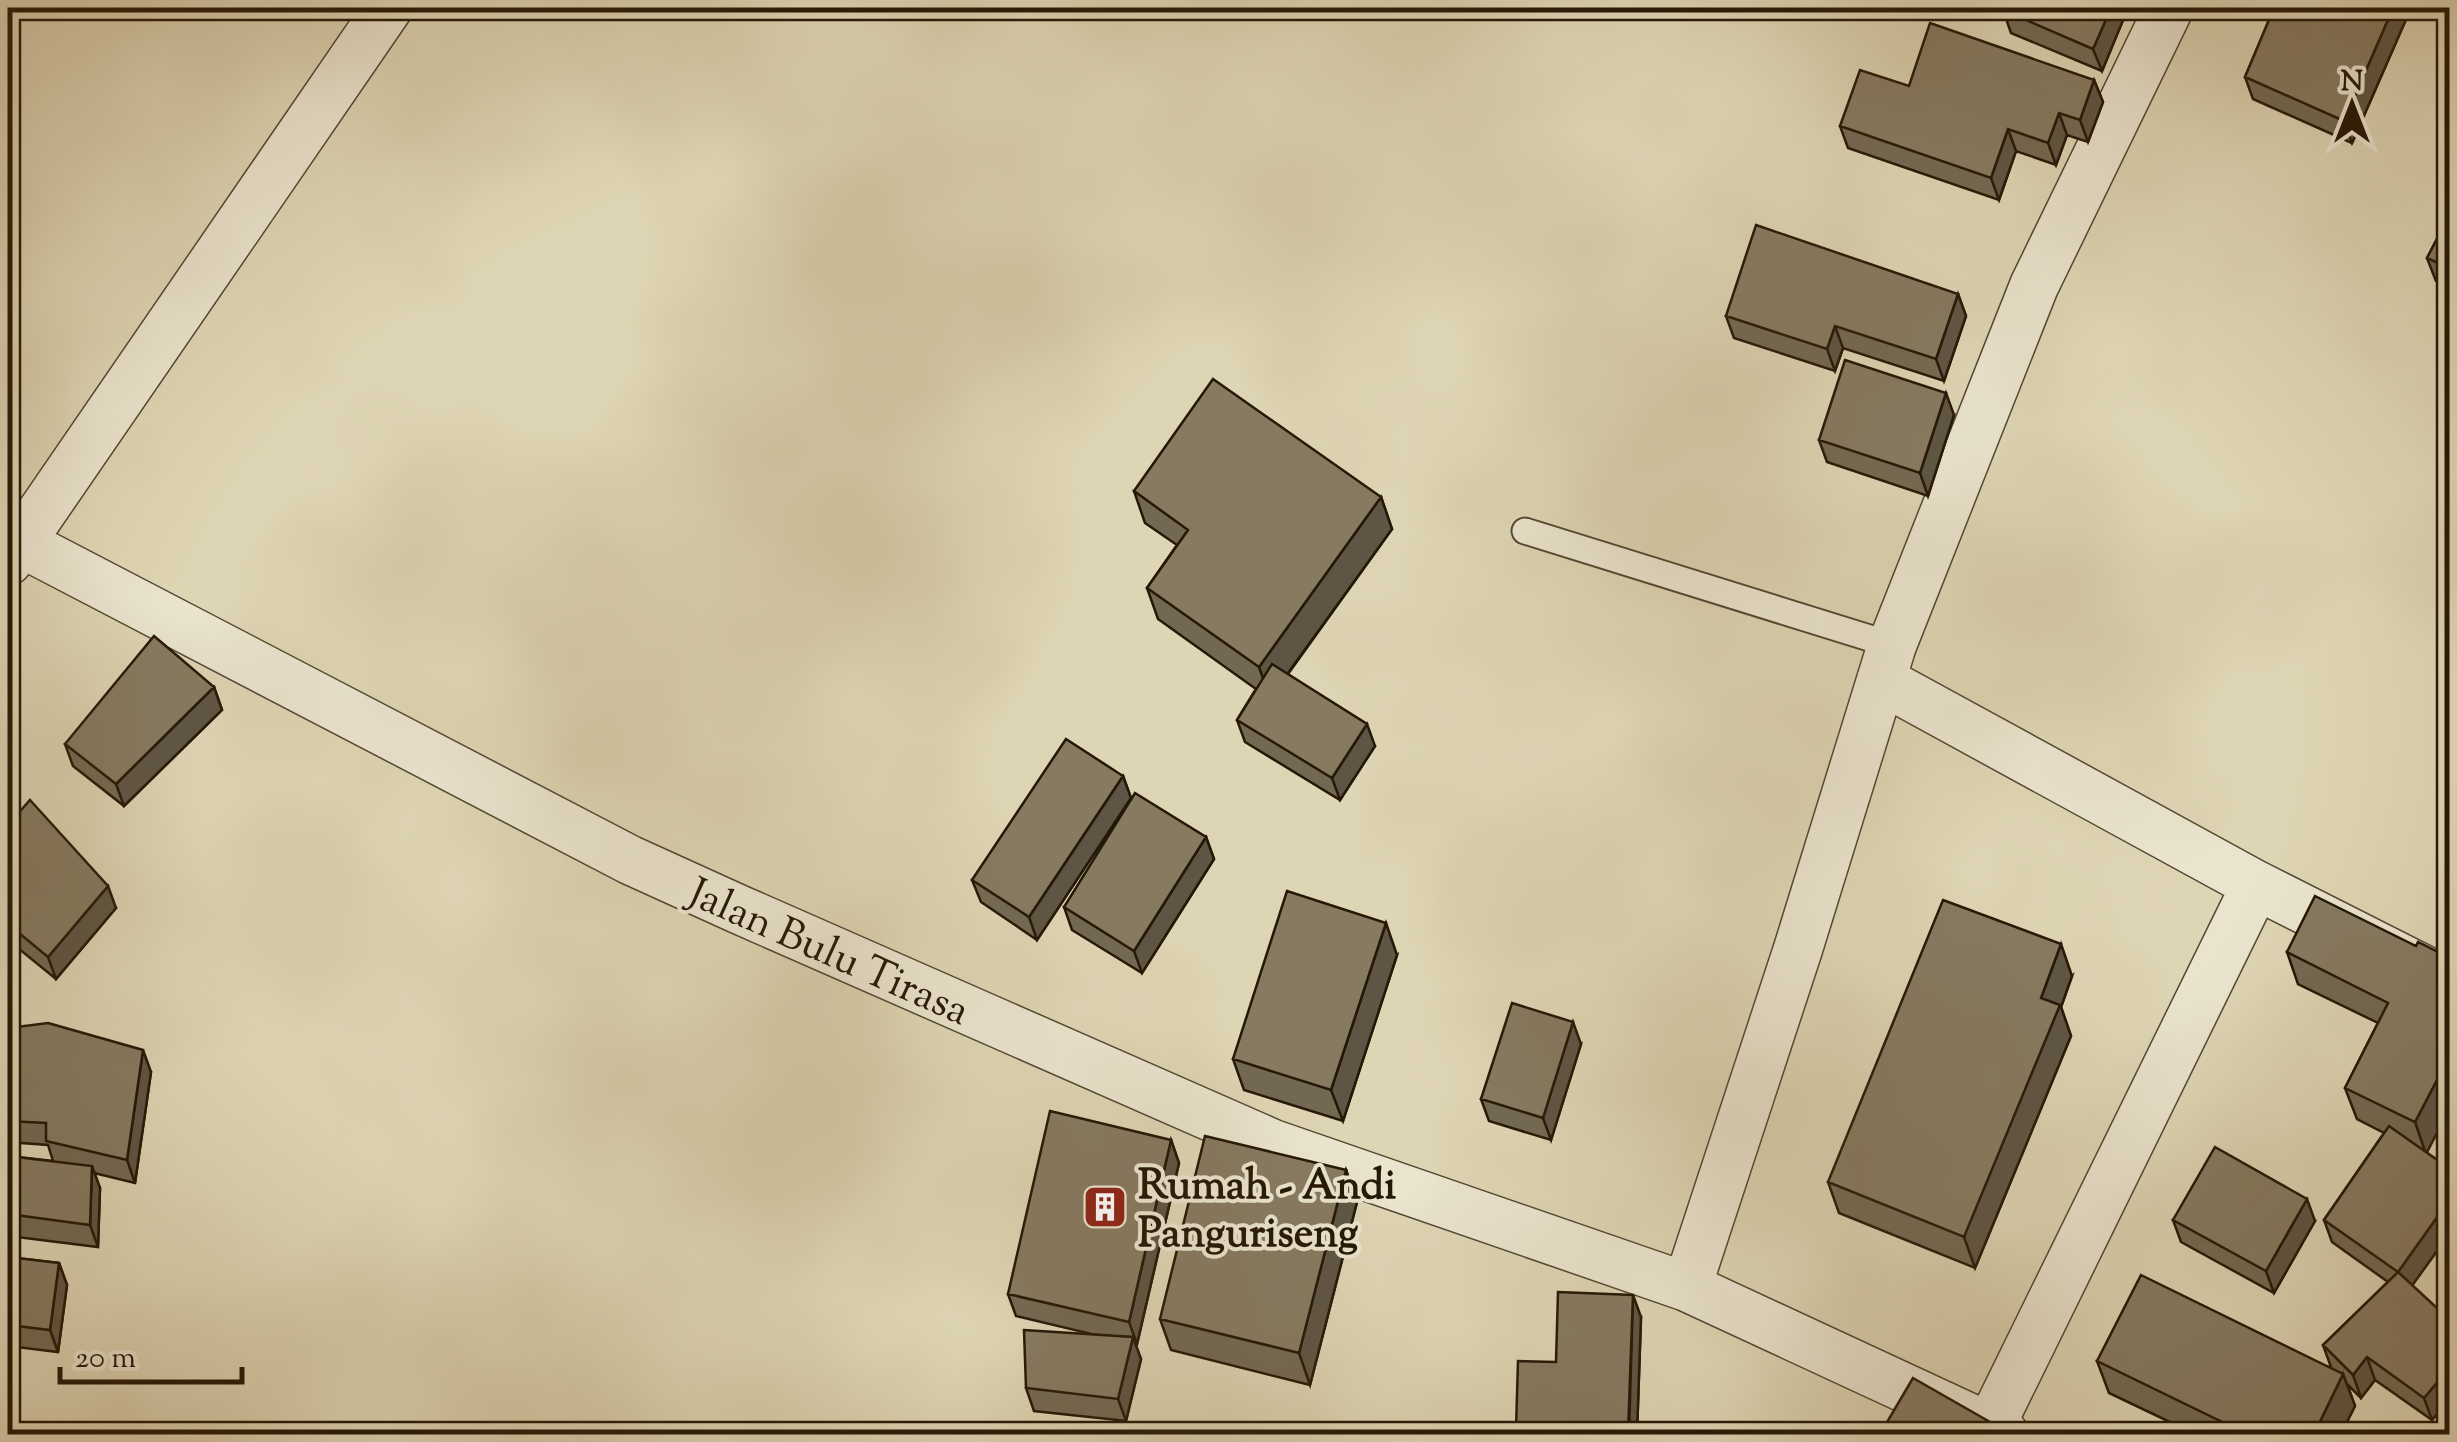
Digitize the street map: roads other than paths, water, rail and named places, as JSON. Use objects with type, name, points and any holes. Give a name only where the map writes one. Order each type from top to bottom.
[{"type":"street","points":[[12,547],[388,8]]},
{"type":"street","points":[[1687,1287],[1792,968],[1886,663],[2034,286],[2169,8]]},
{"type":"street","name":"Jalan Bulu Tirasa","points":[[12,547],[614,852],[738,910],[1273,1144],[1687,1287],[1997,1431]]},
{"type":"street","points":[[1886,663],[2256,885],[2450,983]]},
{"type":"street","points":[[1997,1431],[2256,885]]},
{"type":"lane","points":[[1526,531],[1886,663]]},
{"type":"place","name":"Rumah - Andi Panguriseng","points":[[1105,1207]]}]
